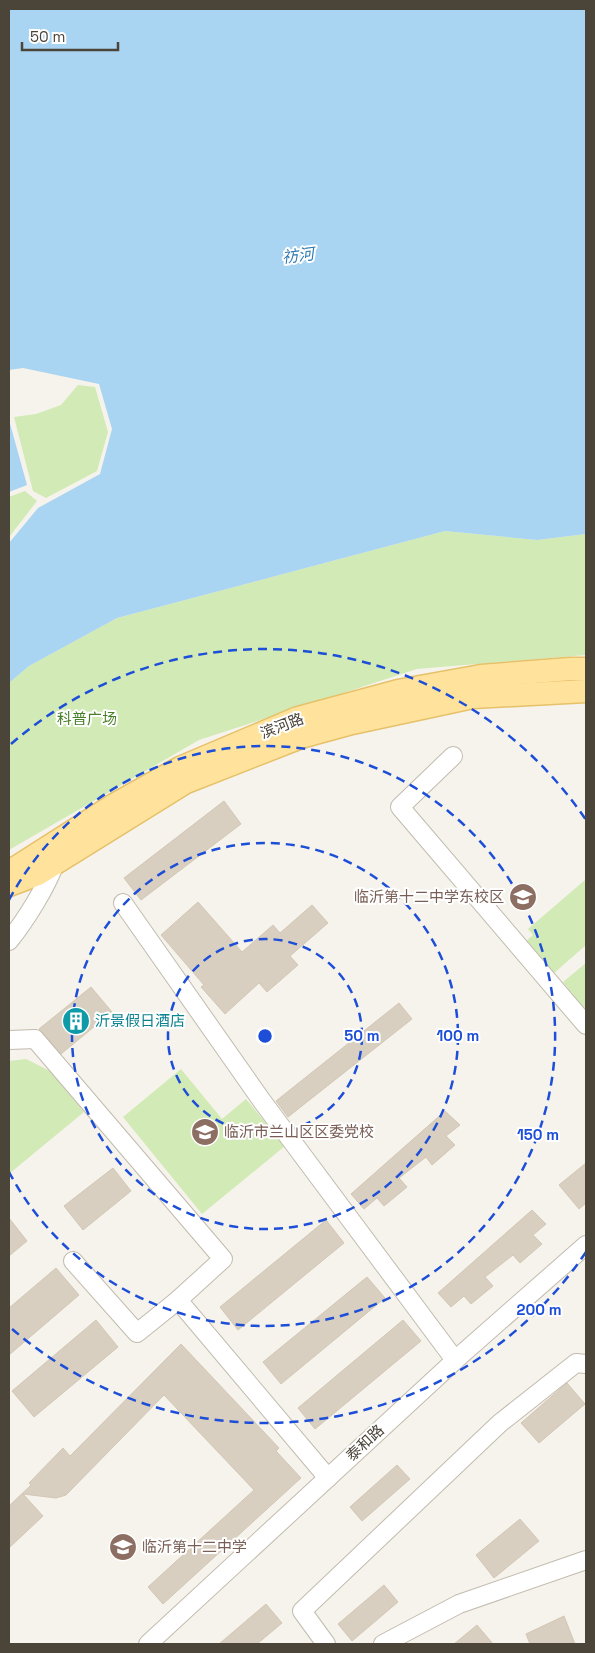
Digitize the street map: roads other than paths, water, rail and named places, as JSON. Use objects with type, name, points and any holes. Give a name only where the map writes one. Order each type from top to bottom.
[{"type":"main road","name":"滨河路","points":[[9,872],[114,805],[180,768],[298,718],[398,692],[481,676],[586,669]]},
{"type":"main road","name":"滨河路","points":[[9,885],[46,868],[186,782],[301,737],[352,723],[473,697],[586,691]]},
{"type":"main road","points":[[9,894],[46,868]]},
{"type":"street","points":[[453,756],[400,807],[586,1025]]},
{"type":"street","points":[[9,941],[50,876],[46,868]]},
{"type":"street","points":[[123,903],[262,1101],[456,1360]]},
{"type":"street","points":[[9,1040],[35,1039],[223,1259],[178,1300],[137,1333],[73,1261]]},
{"type":"street","name":"泰和路","points":[[148,1644],[456,1360],[586,1245]]},
{"type":"street","points":[[178,1300],[328,1478]]},
{"type":"street","points":[[326,1644],[302,1611],[500,1423],[576,1363],[586,1364]]},
{"type":"street","points":[[383,1644],[458,1604],[586,1560]]},
{"type":"water","name":"祊河","points":[[9,9],[586,9],[586,534],[537,540],[445,531],[117,618],[29,666],[9,683],[9,543],[38,508],[100,474],[112,429],[99,384],[23,368],[9,370]]},
{"type":"water","points":[[9,420],[27,485],[9,492]]},
{"type":"place","name":"临沂第十二中学东校区","points":[[523,897]]},
{"type":"place","name":"沂景假日酒店","points":[[76,1021]]},
{"type":"place","name":"临沂市兰山区区委党校","points":[[205,1132]]},
{"type":"place","name":"临沂第十二中学","points":[[123,1547]]},
{"type":"park label","name":"科普广场","points":[[87,719]]}]
